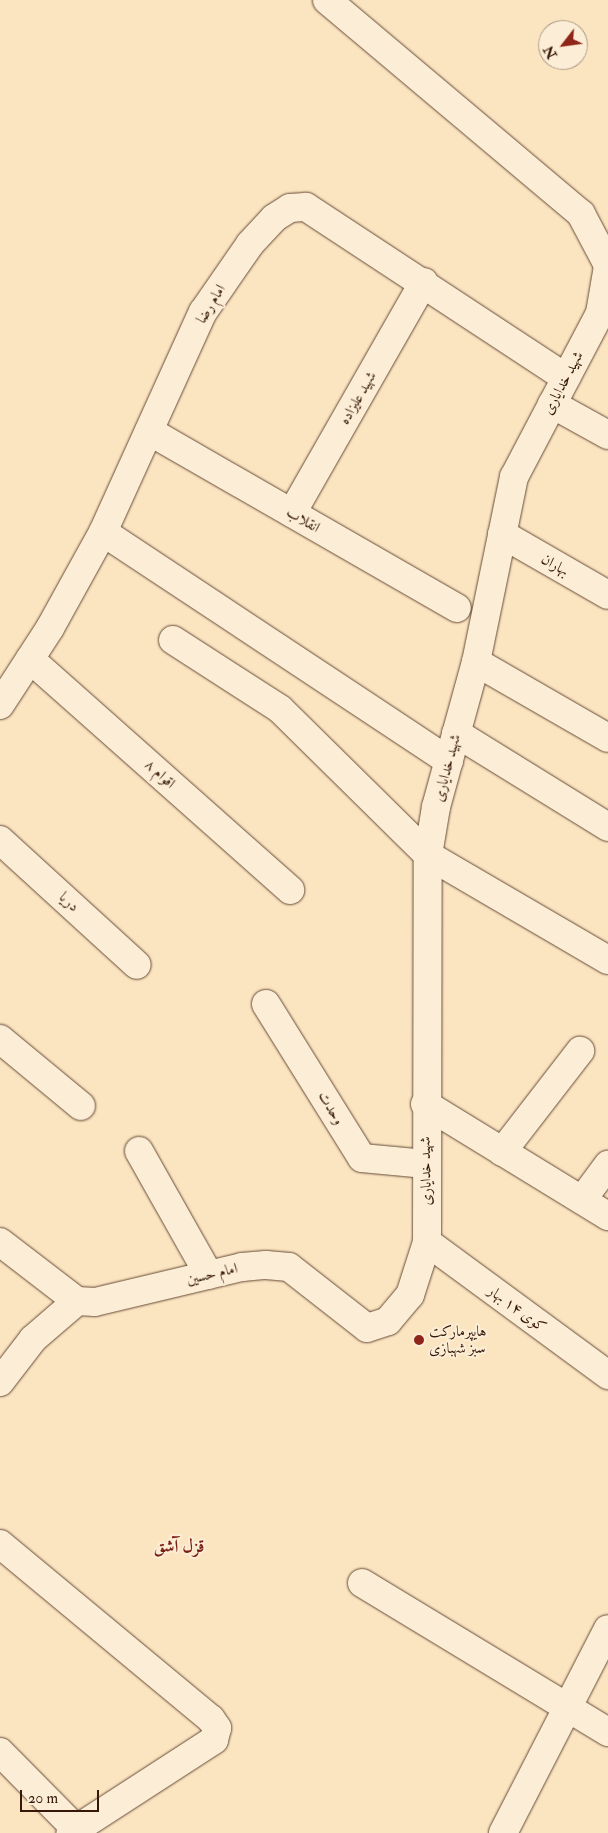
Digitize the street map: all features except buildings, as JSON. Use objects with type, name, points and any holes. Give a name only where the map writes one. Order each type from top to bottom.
[{"type":"street","name":"شهید خدایاری","points":[[327,0],[581,214],[605,250],[600,313],[514,477],[476,662],[436,806],[428,855],[425,1104],[427,1242],[410,1295]]},
{"type":"street","name":"امام رضا","points":[[0,705],[30,659],[102,532],[204,312],[250,244],[274,218],[290,208],[306,207],[424,282],[566,378]]},
{"type":"street","name":"شهید علیزاده","points":[[292,513],[424,282]]},
{"type":"street","points":[[552,404],[608,435]]},
{"type":"street","name":"انقلاب","points":[[149,431],[457,608]]},
{"type":"street","points":[[102,532],[449,760]]},
{"type":"street","name":"بهاران","points":[[502,534],[608,595]]},
{"type":"street","points":[[173,640],[280,709],[428,855],[608,960]]},
{"type":"street","name":"اقوام ۸","points":[[30,659],[290,890]]},
{"type":"street","points":[[476,662],[608,738]]},
{"type":"street","points":[[456,733],[608,826]]},
{"type":"street","name":"دریا","points":[[0,840],[137,965]]},
{"type":"street","name":"وحدت","points":[[266,1004],[362,1158],[426,1164]]},
{"type":"street","points":[[0,1039],[81,1106]]},
{"type":"street","points":[[502,1152],[580,1051]]},
{"type":"street","points":[[425,1104],[608,1216]]},
{"type":"street","points":[[139,1151],[209,1274]]},
{"type":"street","points":[[582,1200],[608,1165]]},
{"type":"street","points":[[0,1242],[77,1300],[33,1339],[0,1382]]},
{"type":"street","name":"کوی ۱۴ بهار","points":[[427,1242],[608,1375]]},
{"type":"street","name":"امام حسین","points":[[77,1300],[95,1302],[242,1266],[289,1267],[367,1328],[388,1321],[410,1295]]},
{"type":"street","points":[[0,1544],[211,1719],[217,1728],[214,1740],[75,1832],[0,1752]]},
{"type":"street","points":[[362,1583],[569,1706],[608,1732]]},
{"type":"street","points":[[503,1833],[608,1629]]},
{"type":"place","name":"هایپرمارکت سبز شهبازی","points":[[419,1340]]},
{"type":"district","name":"قزل آشق","points":[[179,1547]]}]
